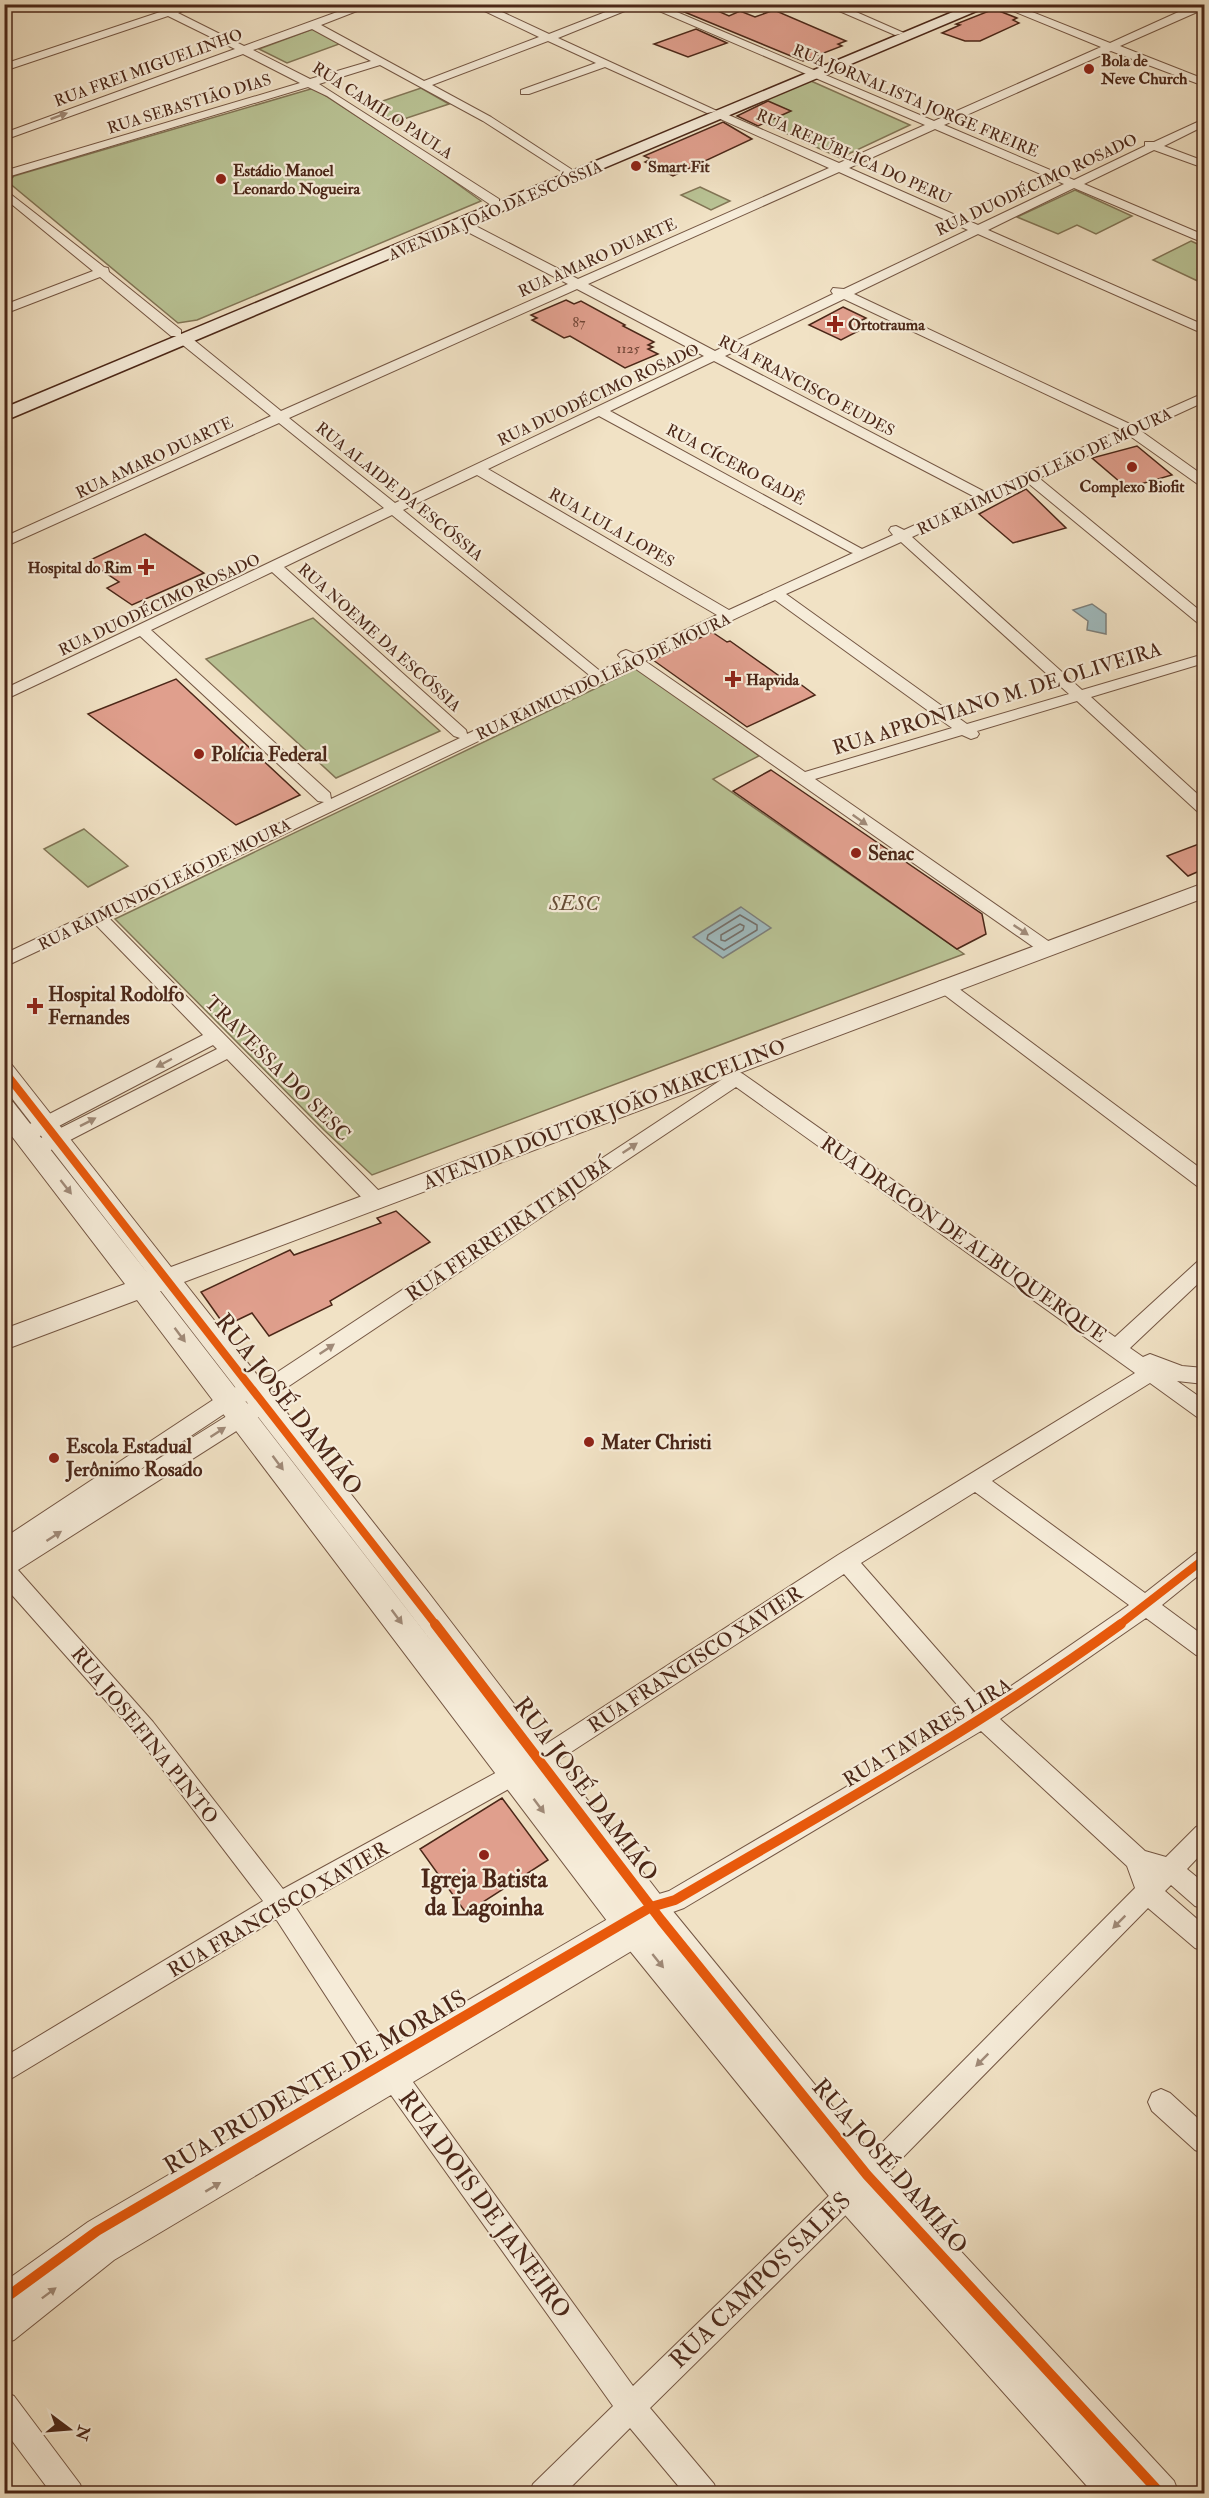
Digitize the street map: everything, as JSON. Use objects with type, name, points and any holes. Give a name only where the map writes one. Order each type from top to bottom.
[{"type":"main road","name":"AVENIDA JOÃO DA ESCÓSSIA","points":[[811,74],[968,4]]},
{"type":"main road","name":"AVENIDA JOÃO DA ESCÓSSIA","points":[[4,415],[180,336],[567,171],[986,4]]},
{"type":"main road","name":"AVENIDA JOÃO DA ESCÓSSIA","points":[[4,404],[462,224],[716,113]]},
{"type":"street","name":"RUA CAMILO PAULA","points":[[153,4],[243,51],[312,83],[495,202]]},
{"type":"street","points":[[7,65],[193,4]]},
{"type":"street","name":"RUA FREI MIGUELINHO","points":[[4,136],[370,4]]},
{"type":"street","name":"RUA REPÚBLICA DO PERU","points":[[475,4],[1204,330]]},
{"type":"street","points":[[426,84],[637,4]]},
{"type":"street","name":"RUA JORNALISTA JORGE FREIRE","points":[[648,4],[1204,239]]},
{"type":"street","points":[[828,4],[899,33]]},
{"type":"street","points":[[1001,4],[1204,83]]},
{"type":"street","name":"RUA AMARO DUARTE","points":[[4,543],[282,416],[1204,5]]},
{"type":"street","points":[[313,25],[426,84],[494,123],[567,171]]},
{"type":"street","name":"RUA SEBASTIÃO DIAS","points":[[4,175],[383,61]]},
{"type":"street","points":[[525,92],[605,63]]},
{"type":"street","name":"RUA DUODÉCIMO ROSADO","points":[[4,695],[275,567],[389,508],[1156,141],[1204,115]]},
{"type":"street","name":"RUA DUODÉCIMO ROSADO","points":[[1156,141],[1204,122]]},
{"type":"street","points":[[1156,141],[1204,155]]},
{"type":"street","points":[[1156,141],[1204,165]]},
{"type":"street","name":"RUA ALAIDE DA ESCÓSSIA","points":[[4,192],[282,416],[389,508],[593,671]]},
{"type":"street","points":[[4,214],[24,207]]},
{"type":"street","name":"RUA FRANCISCO EUDES","points":[[462,224],[978,493]]},
{"type":"street","points":[[4,310],[104,271]]},
{"type":"street","points":[[845,290],[1133,427],[1204,472]]},
{"type":"street","name":"RUA DUODÉCIMO ROSADO","points":[[4,685],[477,469],[600,411],[712,354]]},
{"type":"street","name":"RUA RAIMUNDO LEÃO DE MOURA","points":[[4,961],[855,549],[1031,479],[1204,388]]},
{"type":"street","name":"RUA RAIMUNDO LEÃO DE MOURA","points":[[725,613],[776,594],[978,493],[1204,397]]},
{"type":"street","name":"RUA CÍCERO GADÊ","points":[[600,411],[855,549]]},
{"type":"street","points":[[1133,427],[1204,482]]},
{"type":"street","name":"RUA LULA LOPES","points":[[477,469],[725,613]]},
{"type":"street","points":[[1031,479],[1204,621]]},
{"type":"street","points":[[904,531],[1089,697],[1204,794]]},
{"type":"street","name":"RUA NOEME DA ESCÓSSIA","points":[[275,567],[460,733]]},
{"type":"street","points":[[776,594],[968,732]]},
{"type":"street","points":[[143,630],[324,797]]},
{"type":"street","points":[[631,657],[1048,949]]},
{"type":"street","name":"RUA RAIMUNDO LEÃO DE MOURA","points":[[4,947],[593,671],[631,657]]},
{"type":"street","name":"RUA APRONIANO M. DE OLIVEIRA","points":[[1089,697],[1204,658]]},
{"type":"street","name":"RUA APRONIANO M. DE OLIVEIRA","points":[[807,782],[968,732],[1204,665]]},
{"type":"street","points":[[1089,697],[1204,808]]},
{"type":"street","name":"AVENIDA DOUTOR JOÃO MARCELINO","points":[[4,1340],[376,1200],[730,1073],[944,986],[1204,890]]},
{"type":"street","name":"TRAVESSA DO SESC","points":[[97,916],[376,1200]]},
{"type":"street","points":[[944,986],[1204,1182]]},
{"type":"street","points":[[41,1137],[216,1036]]},
{"type":"street","points":[[41,1137],[229,1050]]},
{"type":"street","points":[[4,1071],[41,1137]]},
{"type":"street","name":"RUA DRACON DE ALBUQUERQUE","points":[[730,1073],[1122,1352],[1204,1386]]},
{"type":"street","name":"RUA FERREIRA ITAJUBÁ","points":[[4,1569],[730,1073]]},
{"type":"street","points":[[4,1108],[41,1137]]},
{"type":"street","name":"RUA JOSÉ DAMIÃO","points":[[41,1137],[156,1283],[253,1398],[528,1768],[650,1917],[858,2184],[1119,2493]]},
{"type":"street","points":[[1122,1352],[1204,1267]]},
{"type":"street","points":[[1165,1371],[1204,1376]]},
{"type":"street","name":"RUA DRACON DE ALBUQUERQUE","points":[[1165,1371],[1204,1411]]},
{"type":"street","name":"RUA FRANCISCO XAVIER","points":[[4,2071],[280,1904],[528,1768],[846,1561],[976,1481],[1165,1371]]},
{"type":"street","name":"RUA FERREIRA ITAJUBÁ","points":[[4,1550],[253,1398]]},
{"type":"street","points":[[976,1481],[1204,1648]]},
{"type":"street","name":"RUA TAVARES LIRA","points":[[650,1917],[984,1719],[1065,1666],[1147,1606],[1204,1559]]},
{"type":"street","points":[[846,1561],[984,1719],[1137,1859],[1171,1870],[1204,1898]]},
{"type":"street","name":"RUA JOSEFINA PINTO","points":[[4,1569],[145,1729],[280,1904]]},
{"type":"street","name":"RUA CAMPOS SALES","points":[[543,2493],[858,2184],[1204,1836]]},
{"type":"street","points":[[1137,1859],[1149,1893],[1204,1940]]},
{"type":"street","name":"RUA DOIS DE JANEIRO","points":[[280,1904],[390,2072],[631,2406],[704,2493]]},
{"type":"street","name":"RUA PRUDENTE DE MORAIS","points":[[4,2330],[105,2251],[390,2072],[650,1917]]},
{"type":"street","name":"RUA PRUDENTE DE MORAIS","points":[[4,2299],[97,2231],[390,2072]]},
{"type":"street","points":[[1161,2102],[1204,2141]]},
{"type":"street","name":"RUA JOSÉ DAMIÃO","points":[[858,2184],[1161,2493]]},
{"type":"street","points":[[4,2406],[70,2493]]},
{"type":"green space","points":[[313,29],[342,43],[287,63],[259,49]]},
{"type":"green space","points":[[811,81],[910,125],[840,158],[763,123],[790,111],[763,100]]},
{"type":"green space","points":[[314,88],[427,162],[481,201],[197,320],[178,323],[8,182],[14,176]]},
{"type":"green space","points":[[421,88],[449,104],[395,122],[368,106]]},
{"type":"green space","points":[[700,187],[730,201],[711,210],[681,195]]},
{"type":"green space","points":[[1075,190],[1132,216],[1096,234],[1077,225],[1058,234],[1017,217]]},
{"type":"green space","points":[[1191,241],[1204,247],[1204,284],[1153,260]]},
{"type":"green space","points":[[313,618],[440,731],[336,778],[206,659]]},
{"type":"green space","name":"SESC","points":[[638,668],[759,756],[713,779],[964,954],[372,1175],[324,1130],[115,919]]},
{"type":"green space","points":[[84,829],[128,866],[88,887],[44,849]]},
{"type":"water","points":[[1092,604],[1106,614],[1106,634],[1087,630],[1088,621],[1073,610]]},
{"type":"water","points":[[741,907],[771,928],[723,958],[693,937]]},
{"type":"building","points":[[665,4],[702,4],[729,16],[740,11],[755,17],[774,10],[846,41],[838,44],[842,46],[803,61]]},
{"type":"building","points":[[994,9],[1017,18],[1013,20],[1019,23],[980,41],[965,41],[942,33],[960,25],[956,24]]},
{"type":"building","points":[[696,29],[727,43],[688,57],[654,44]]},
{"type":"building","points":[[768,101],[791,111],[758,126],[737,116]]},
{"type":"building","points":[[723,122],[752,139],[673,176],[645,162],[651,159],[644,156]]},
{"type":"building","points":[[566,300],[574,304],[581,301],[654,342],[648,345],[653,347],[648,349],[658,354],[625,368],[570,336],[564,338],[532,320],[537,318],[531,315]]},
{"type":"building","name":"Ortotrauma","points":[[843,307],[866,318],[857,323],[866,327],[841,340],[809,325]]},
{"type":"building","name":"Complexo Biofit","points":[[1137,446],[1172,475],[1127,488],[1092,458]]},
{"type":"building","points":[[1026,489],[1066,528],[1013,543],[979,514]]},
{"type":"building","name":"Hospital do Rim","points":[[145,534],[204,573],[132,605],[107,588],[119,582],[88,561]]},
{"type":"building","name":"Hapvida","points":[[712,632],[727,642],[730,641],[785,680],[796,681],[815,695],[747,727],[653,660]]},
{"type":"building","name":"Polícia Federal","points":[[176,679],[300,795],[236,825],[88,714]]},
{"type":"building","name":"Senac","points":[[771,770],[982,914],[986,934],[957,949],[733,791]]},
{"type":"building","points":[[1204,842],[1204,869],[1188,876],[1167,856]]},
{"type":"building","points":[[396,1211],[430,1242],[330,1301],[332,1305],[269,1336],[252,1313],[225,1326],[201,1292],[290,1250],[294,1255],[381,1223],[377,1218]]},
{"type":"building","name":"Igreja Batista da Lagoinha","points":[[502,1798],[548,1860],[466,1913],[420,1849]]},
{"type":"cycle path","points":[[4,1071],[418,1601],[661,1920],[867,2175],[1161,2494]]},
{"type":"cycle path","points":[[4,2299],[97,2231],[651,1907],[675,1900],[947,1740],[1079,1654],[1204,1559]]},
{"type":"place","name":"Bola de Neve Church","points":[[1089,69]]},
{"type":"place","name":"Smart Fit","points":[[636,166]]},
{"type":"place","name":"Estádio Manoel Leonardo Nogueira","points":[[221,179]]},
{"type":"place","name":"Ortotrauma","points":[[835,324]]},
{"type":"place","name":"Complexo Biofit","points":[[1132,467]]},
{"type":"place","name":"Hospital do Rim","points":[[146,567]]},
{"type":"place","name":"Hapvida","points":[[733,679]]},
{"type":"place","name":"Polícia Federal","points":[[199,754]]},
{"type":"place","name":"Senac","points":[[856,853]]},
{"type":"place","name":"Hospital Rodolfo Fernandes","points":[[35,1006]]},
{"type":"place","name":"Mater Christi","points":[[589,1442]]},
{"type":"place","name":"Escola Estadual Jerônimo Rosado","points":[[54,1458]]},
{"type":"place","name":"Igreja Batista da Lagoinha","points":[[484,1855]]}]
